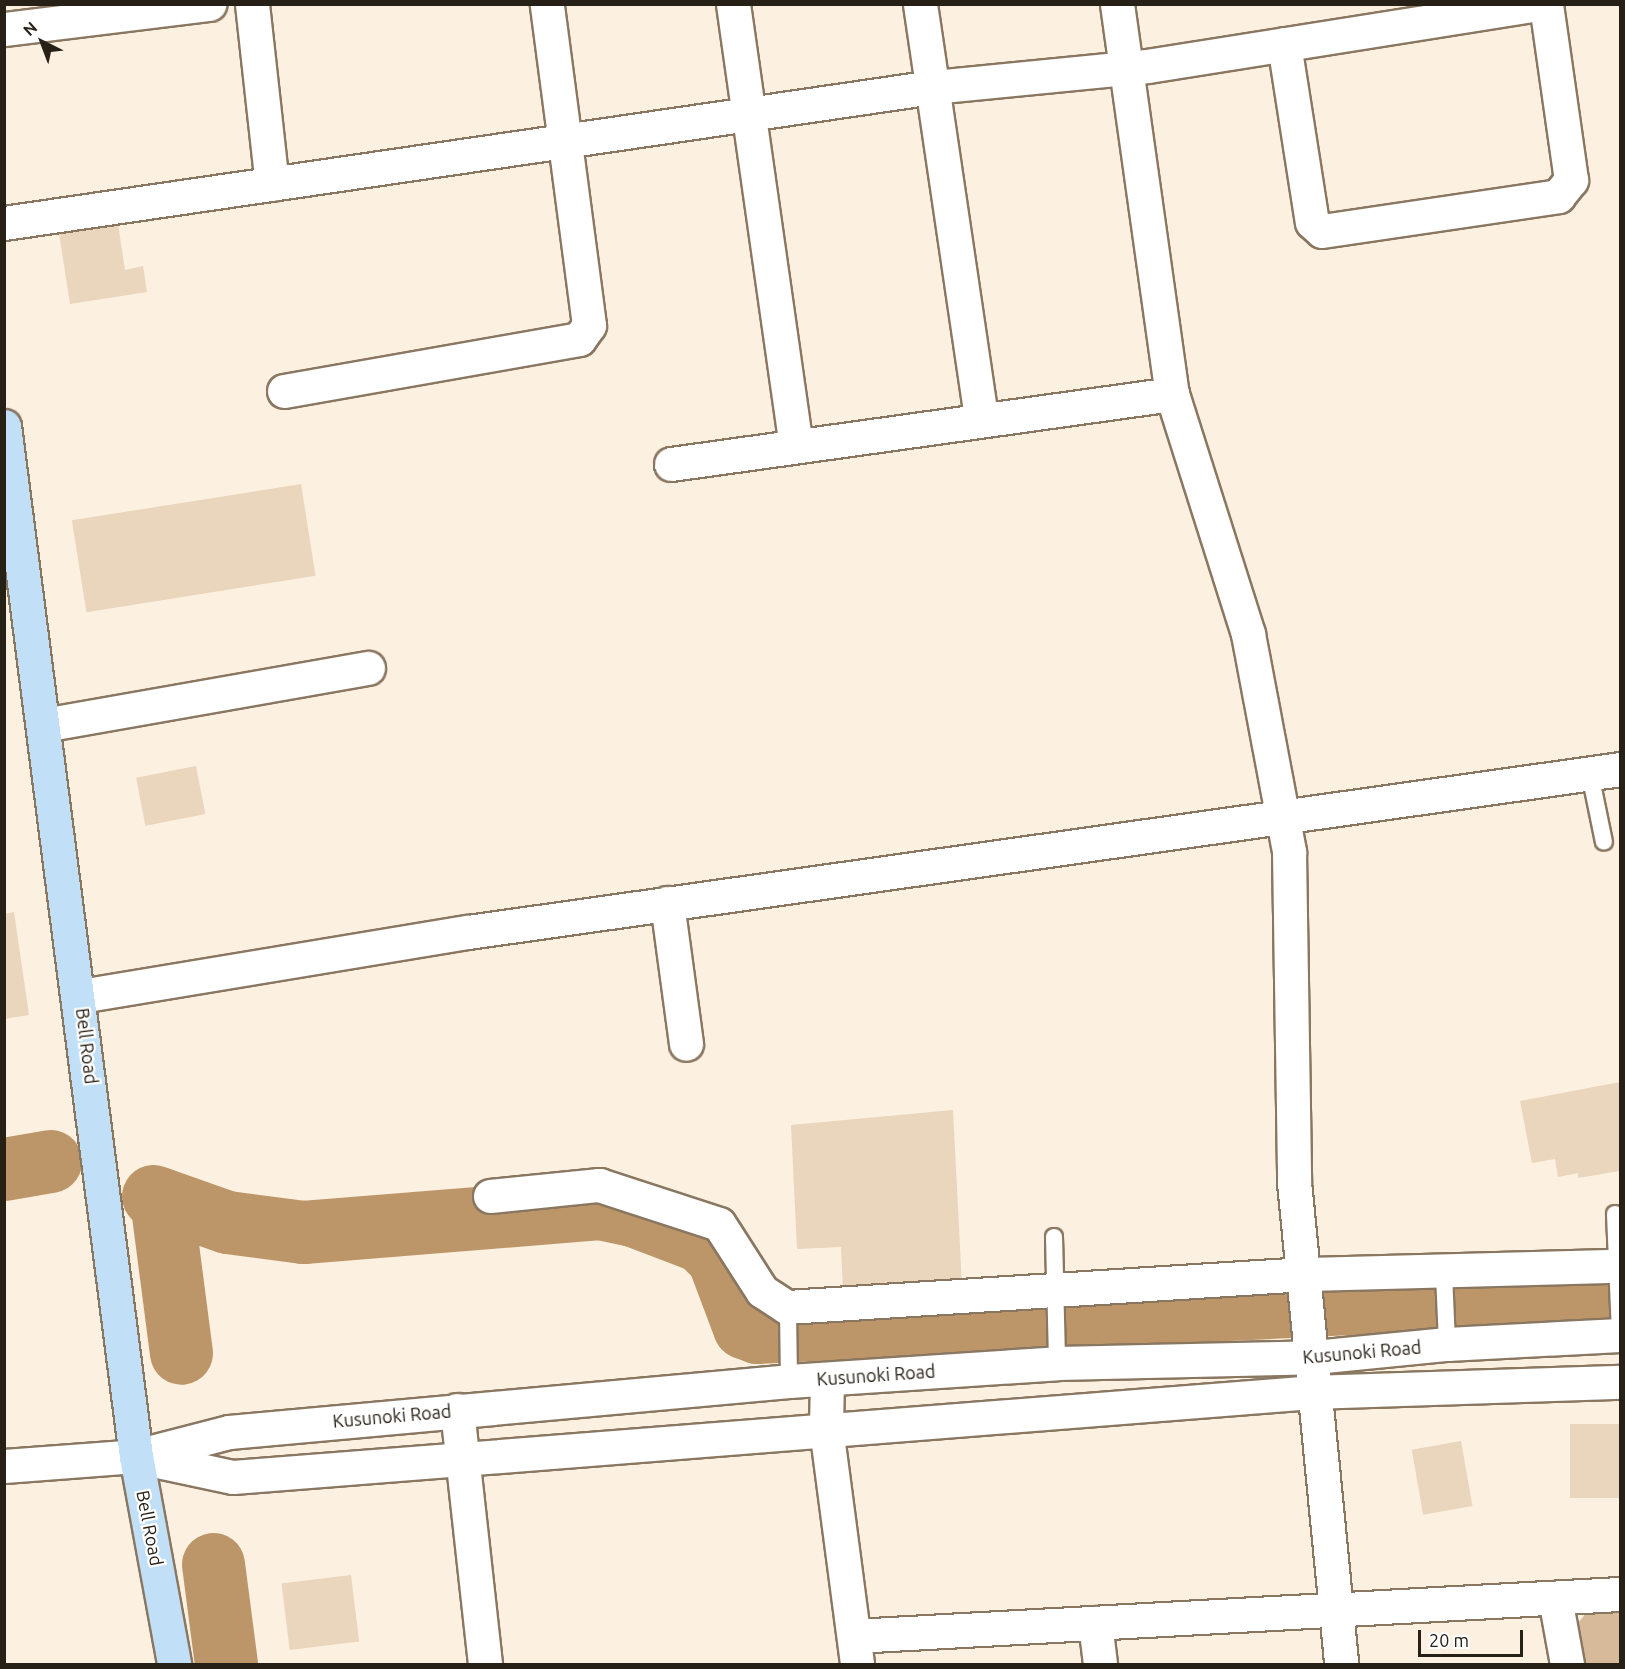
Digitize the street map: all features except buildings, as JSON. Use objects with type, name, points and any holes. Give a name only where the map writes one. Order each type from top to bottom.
[{"type":"main road","name":"Bell Road","points":[[4,426],[13,562],[44,725],[80,996],[136,1456],[174,1665]]},
{"type":"street","points":[[4,29],[209,4]]},
{"type":"street","points":[[252,4],[272,184]]},
{"type":"street","points":[[284,392],[579,339],[589,325],[561,142],[547,4]]},
{"type":"street","points":[[733,4],[796,446]]},
{"type":"street","points":[[920,4],[981,419]]},
{"type":"street","points":[[1117,4],[1172,394],[1248,634],[1284,819],[1294,1182],[1308,1296],[1314,1358],[1312,1392],[1341,1665]]},
{"type":"street","points":[[4,223],[748,117],[933,87],[1125,66],[1284,44],[1538,4]]},
{"type":"street","points":[[1284,44],[1312,222],[1322,231],[1558,196],[1571,180],[1546,4]]},
{"type":"street","points":[[671,464],[1172,394]]},
{"type":"street","points":[[44,725],[368,669]]},
{"type":"street","points":[[80,996],[667,903],[1284,819],[1605,772]]},
{"type":"street","points":[[667,903],[686,1044]]},
{"type":"street","points":[[490,1196],[599,1185],[719,1224],[762,1291],[788,1309],[1056,1299],[1308,1296],[1444,1279],[1618,1270]]},
{"type":"street","name":"Kusunoki Road","points":[[4,1466],[136,1456],[229,1432],[457,1410],[828,1379],[1057,1348],[1314,1358],[1447,1329],[1620,1326]]},
{"type":"street","points":[[828,1379],[826,1428],[855,1651],[1095,1623],[1620,1594]]},
{"type":"street","name":"Kusunoki Road","points":[[136,1456],[233,1477],[826,1428],[1312,1392],[1620,1382]]},
{"type":"street","points":[[457,1410],[485,1665]]},
{"type":"street","points":[[1555,1598],[1567,1665]]},
{"type":"street","points":[[1095,1623],[1100,1665]]},
{"type":"lane","points":[[1604,842],[1605,772]]},
{"type":"lane","points":[[1615,1214],[1620,1326]]},
{"type":"lane","points":[[1054,1237],[1057,1348]]},
{"type":"lane","points":[[1444,1279],[1447,1329]]},
{"type":"lane","points":[[788,1309],[789,1381]]},
{"type":"shaded area","points":[[1620,1611],[1620,1664],[1579,1664],[1573,1629],[1587,1612]]},
{"type":"waterway","points":[[4,1169],[50,1161]]},
{"type":"waterway","points":[[153,1196],[227,1222],[303,1232],[599,1208],[633,1215],[701,1241],[718,1258],[744,1327],[757,1332],[1620,1290]]},
{"type":"waterway","points":[[161,1199],[181,1353]]},
{"type":"waterway","points":[[213,1564],[226,1664]]}]
